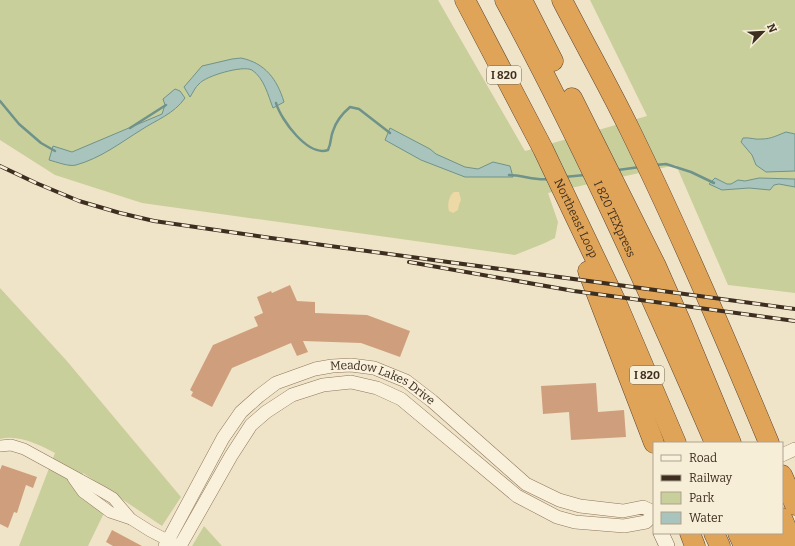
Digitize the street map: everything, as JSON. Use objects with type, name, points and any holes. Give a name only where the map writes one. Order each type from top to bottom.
[{"type":"highway","name":"Northeast Loop","points":[[465,0],[545,154],[563,201],[618,308],[676,442]]},
{"type":"highway","points":[[490,0],[526,58],[552,88]]},
{"type":"highway","name":"I 820 TEXpress","points":[[505,0],[552,88],[585,138]]},
{"type":"highway","name":"I 820 TEXpress","points":[[522,0],[555,64],[585,138],[609,188],[665,327],[715,442]]},
{"type":"highway","points":[[534,0],[550,38],[555,64]]},
{"type":"highway","points":[[562,0],[630,130],[652,176],[718,322],[769,442]]},
{"type":"highway","points":[[573,0],[632,119],[630,130]]},
{"type":"highway","name":"I 820 TEXpress","points":[[609,188],[656,266],[731,442]]},
{"type":"highway","points":[[563,201],[654,442]]},
{"type":"highway","points":[[783,477],[795,506]]},
{"type":"highway","points":[[783,520],[794,546]]},
{"type":"highway","points":[[690,534],[695,546]]},
{"type":"highway","points":[[714,534],[720,546]]},
{"type":"highway","points":[[738,534],[744,546]]},
{"type":"highway","points":[[754,534],[759,546]]},
{"type":"highway","points":[[769,534],[775,546]]},
{"type":"main road","points":[[661,534],[667,546]]},
{"type":"street","name":"Meadow Lakes Drive","points":[[166,543],[223,438],[241,412],[276,383],[315,369],[332,366],[351,365],[374,368],[406,381],[432,401],[526,484],[559,500],[580,506],[623,510],[643,507],[653,512]]},
{"type":"street","name":"Meadow Lakes Drive","points":[[180,546],[251,425],[266,412],[292,395],[323,385],[351,382],[377,388],[401,399],[517,496],[557,517],[575,522],[624,526],[646,522],[653,514]]},
{"type":"street","points":[[0,446],[11,444],[70,475],[83,492],[110,512],[131,519],[166,543],[180,546]]},
{"type":"street","points":[[783,455],[795,449]]},
{"type":"green space","points":[[0,0],[438,0],[525,151],[647,116],[590,0],[795,0],[795,293],[728,285],[676,165],[548,193],[558,222],[555,238],[515,255],[142,203],[55,175],[0,140]]},
{"type":"green space","points":[[0,288],[66,360],[181,497],[162,526],[83,473],[75,489],[104,513],[88,546],[19,546],[55,453],[29,441],[14,438],[0,439]]},
{"type":"green space","points":[[204,526],[222,546],[192,546]]},
{"type":"sand","points":[[459,192],[461,200],[458,210],[453,213],[449,211],[448,206],[452,193]]},
{"type":"water","points":[[241,58],[257,64],[269,73],[278,86],[284,102],[273,108],[260,77],[252,70],[247,69],[224,72],[209,78],[195,88],[190,97],[184,87],[202,66]]},
{"type":"water","points":[[175,89],[180,91],[185,98],[181,104],[118,145],[94,158],[76,165],[66,165],[49,160],[53,146],[72,152],[162,114],[165,105],[163,99]]},
{"type":"water","points":[[390,128],[430,149],[436,154],[465,167],[478,169],[493,162],[510,166],[513,177],[465,177],[421,160],[385,140]]},
{"type":"water","points":[[786,132],[795,134],[795,171],[766,172],[756,165],[752,155],[741,142],[743,138],[765,139]]},
{"type":"water","points":[[715,178],[727,184],[731,184],[738,180],[745,181],[759,178],[795,179],[795,187],[779,184],[774,185],[770,190],[749,188],[722,190],[709,184]]},
{"type":"building","points":[[290,285],[297,301],[315,302],[315,313],[367,315],[410,331],[400,357],[361,343],[303,341],[308,352],[297,356],[291,343],[232,368],[212,407],[191,396],[193,392],[190,390],[213,345],[258,326],[254,317],[263,313],[257,297],[271,291],[272,293]]},
{"type":"building","points":[[596,383],[598,412],[624,410],[626,437],[571,440],[569,412],[543,414],[541,386]]},
{"type":"building","points":[[2,465],[37,477],[33,488],[26,485],[17,513],[14,512],[8,528],[0,524],[0,470]]},
{"type":"building","points":[[112,530],[142,546],[113,546],[106,542]]},
{"type":"waterway","points":[[0,101],[19,124],[41,143],[55,151]]},
{"type":"waterway","points":[[276,103],[283,118],[296,136],[304,143],[320,151],[328,150],[336,124],[350,107],[359,109],[390,133]]},
{"type":"waterway","points":[[130,128],[166,105]]},
{"type":"waterway","points":[[655,165],[666,164],[691,172],[714,183]]},
{"type":"waterway","points":[[618,170],[640,167]]},
{"type":"waterway","points":[[509,175],[549,179]]},
{"type":"waterway","points":[[564,177],[585,175]]},
{"type":"railway","points":[[0,166],[79,201],[154,221],[795,309]]},
{"type":"railway","points":[[409,262],[574,291],[795,321]]}]
